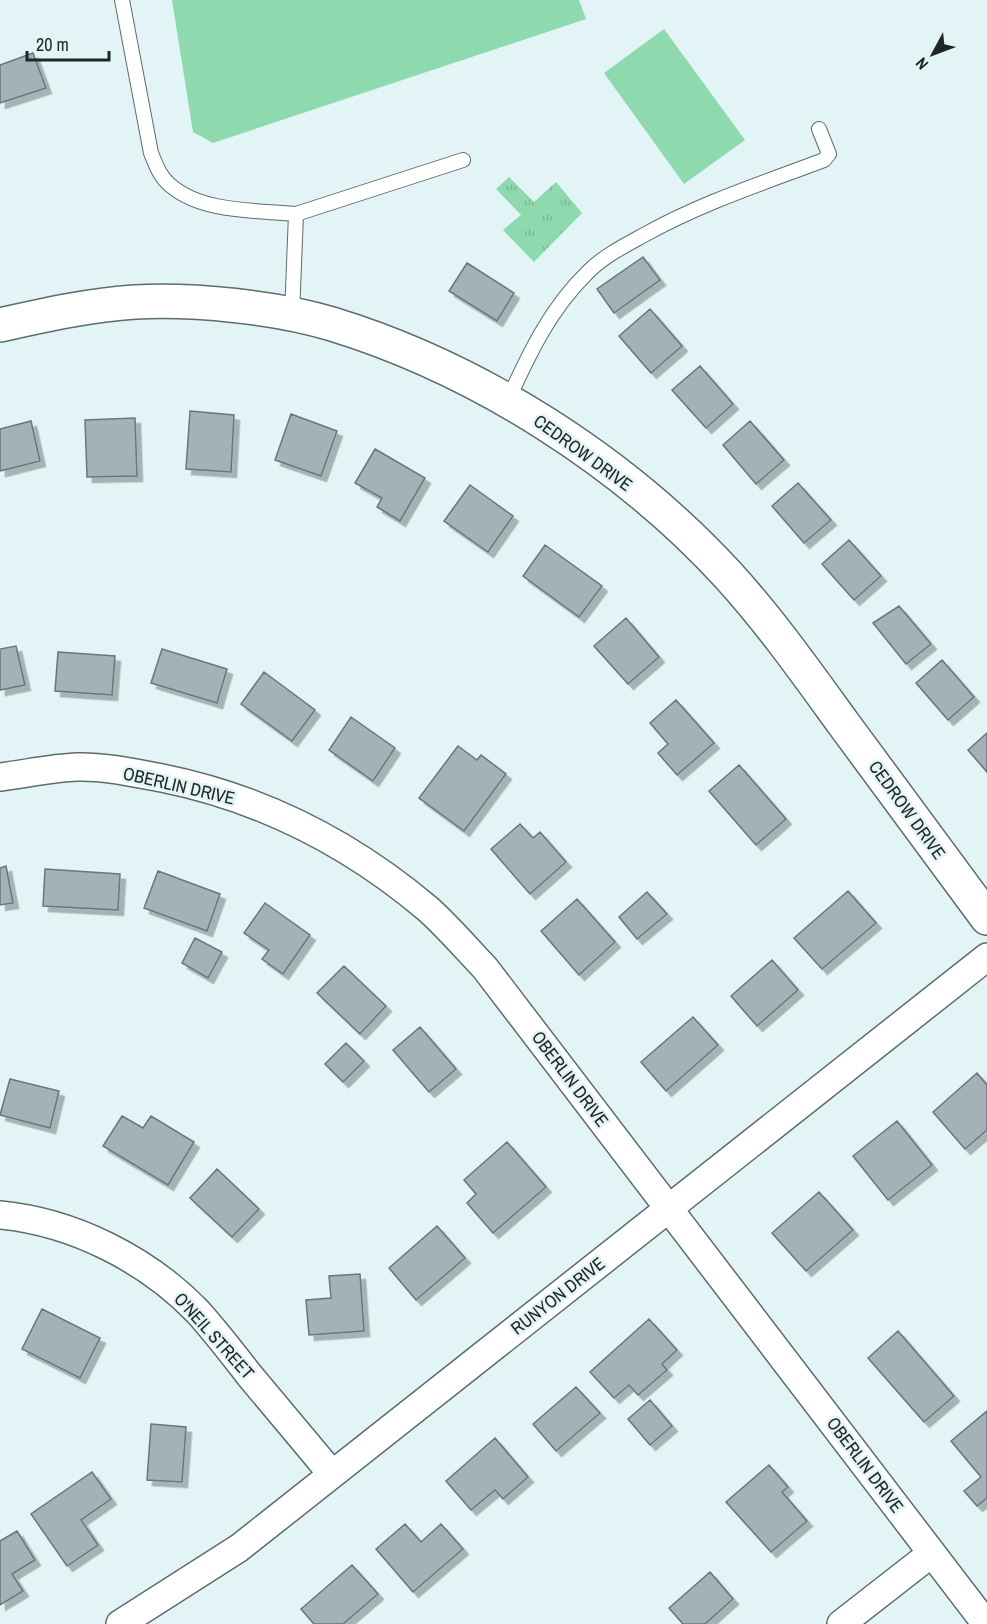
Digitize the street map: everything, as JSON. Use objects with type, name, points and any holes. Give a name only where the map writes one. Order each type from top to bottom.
[{"type":"street","name":"CEDROW DRIVE","points":[[0,325],[71,309],[136,302],[202,303],[266,310],[331,323],[420,355],[508,400],[591,454],[668,516],[727,573],[770,623],[987,918]]},
{"type":"street","name":"OBERLIN DRIVE","points":[[0,777],[78,767],[131,772],[180,782],[248,802],[313,830],[373,867],[429,910],[485,968],[986,1624]]},
{"type":"street","name":"RUNYON DRIVE","points":[[120,1624],[239,1548],[987,957]]},
{"type":"street","name":"O'NEIL STREET","points":[[0,1215],[55,1226],[97,1241],[127,1257],[164,1282],[197,1312],[332,1474]]},
{"type":"street","points":[[841,1624],[932,1553]]},
{"type":"lane","points":[[122,0],[151,153],[159,172],[170,185],[192,200],[213,206],[296,214],[464,160]]},
{"type":"lane","points":[[508,400],[532,349],[551,316],[588,271],[611,254],[670,221],[744,188],[824,159],[830,154],[819,129]]},
{"type":"lane","points":[[292,315],[296,214]]},
{"type":"green space","points":[[172,0],[579,0],[586,19],[213,143],[193,132]]},
{"type":"green space","points":[[664,29],[745,140],[684,184],[604,73]]},
{"type":"green space","points":[[509,177],[534,202],[556,182],[582,213],[534,262],[503,230],[521,215],[496,189]]},
{"type":"building","points":[[33,53],[46,88],[0,103],[0,65]]},
{"type":"building","points":[[643,257],[660,280],[614,313],[597,289]]},
{"type":"building","points":[[467,263],[514,293],[497,321],[449,291]]},
{"type":"building","points":[[650,309],[682,346],[651,373],[619,336]]},
{"type":"building","points":[[700,366],[733,404],[706,428],[672,390]]},
{"type":"building","points":[[190,411],[234,415],[231,472],[186,469]]},
{"type":"building","points":[[291,414],[337,431],[321,476],[275,460]]},
{"type":"building","points":[[135,418],[137,476],[87,477],[85,420]]},
{"type":"building","points":[[31,421],[40,461],[0,471],[0,429]]},
{"type":"building","points":[[750,421],[784,460],[756,484],[723,445]]},
{"type":"building","points":[[375,449],[425,478],[400,521],[377,507],[382,498],[355,483]]},
{"type":"building","points":[[798,483],[831,520],[804,543],[772,506]]},
{"type":"building","points":[[470,485],[513,516],[488,552],[444,521]]},
{"type":"building","points":[[849,540],[881,576],[854,600],[822,564]]},
{"type":"building","points":[[545,545],[602,586],[579,617],[523,576]]},
{"type":"building","points":[[899,606],[931,644],[906,664],[873,623]]},
{"type":"building","points":[[626,618],[659,657],[628,684],[594,646]]},
{"type":"building","points":[[16,646],[25,685],[0,690],[0,649]]},
{"type":"building","points":[[162,649],[227,669],[217,703],[151,683]]},
{"type":"building","points":[[58,652],[115,656],[112,695],[55,691]]},
{"type":"building","points":[[942,660],[974,697],[948,720],[916,683]]},
{"type":"building","points":[[264,672],[315,710],[292,741],[241,704]]},
{"type":"building","points":[[676,700],[714,743],[677,775],[658,753],[668,744],[650,723]]},
{"type":"building","points":[[351,717],[395,748],[373,781],[329,750]]},
{"type":"building","points":[[987,733],[987,772],[968,750]]},
{"type":"building","points":[[458,746],[477,760],[481,755],[506,774],[464,831],[419,798]]},
{"type":"building","points":[[739,765],[786,819],[756,845],[709,791]]},
{"type":"building","points":[[520,824],[533,838],[540,832],[566,862],[530,894],[491,849]]},
{"type":"building","points":[[6,866],[13,903],[0,905],[0,868]]},
{"type":"building","points":[[45,869],[120,874],[118,910],[43,906]]},
{"type":"building","points":[[158,871],[220,894],[207,931],[144,908]]},
{"type":"building","points":[[848,891],[876,923],[822,969],[794,938]]},
{"type":"building","points":[[647,892],[667,914],[637,939],[619,917]]},
{"type":"building","points":[[577,899],[615,942],[579,975],[541,931]]},
{"type":"building","points":[[265,903],[310,935],[283,974],[262,959],[269,950],[244,933]]},
{"type":"building","points":[[195,938],[222,952],[208,978],[182,963]]},
{"type":"building","points":[[772,960],[798,990],[757,1026],[731,996]]},
{"type":"building","points":[[344,966],[386,1006],[360,1034],[317,993]]},
{"type":"building","points":[[693,1017],[718,1045],[666,1091],[641,1062]]},
{"type":"building","points":[[420,1027],[456,1069],[429,1092],[393,1050]]},
{"type":"building","points":[[346,1043],[364,1061],[343,1082],[325,1064]]},
{"type":"building","points":[[977,1073],[987,1085],[987,1130],[965,1149],[933,1112]]},
{"type":"building","points":[[10,1079],[59,1091],[50,1128],[0,1115]]},
{"type":"building","points":[[122,1116],[143,1128],[151,1116],[194,1142],[168,1185],[103,1146]]},
{"type":"building","points":[[897,1121],[932,1165],[888,1200],[853,1156]]},
{"type":"building","points":[[507,1142],[546,1187],[493,1233],[467,1203],[476,1194],[464,1180]]},
{"type":"building","points":[[217,1169],[259,1209],[232,1237],[190,1198]]},
{"type":"building","points":[[819,1192],[853,1230],[806,1271],[772,1233]]},
{"type":"building","points":[[437,1226],[465,1258],[416,1300],[389,1268]]},
{"type":"building","points":[[360,1274],[364,1331],[309,1335],[306,1300],[331,1298],[329,1276]]},
{"type":"building","points":[[42,1309],[100,1338],[80,1378],[22,1349]]},
{"type":"building","points":[[649,1319],[677,1350],[662,1364],[667,1370],[638,1395],[629,1385],[614,1398],[590,1372]]},
{"type":"building","points":[[898,1331],[954,1396],[924,1422],[868,1358]]},
{"type":"building","points":[[576,1387],[600,1413],[556,1451],[533,1424]]},
{"type":"building","points":[[650,1400],[672,1426],[650,1445],[628,1419]]},
{"type":"building","points":[[987,1411],[987,1498],[977,1506],[964,1491],[981,1477],[951,1441]]},
{"type":"building","points":[[151,1424],[186,1427],[182,1482],[147,1480]]},
{"type":"building","points":[[495,1438],[528,1477],[503,1499],[495,1490],[471,1510],[446,1481]]},
{"type":"building","points":[[769,1465],[788,1487],[782,1492],[807,1521],[771,1552],[726,1502]]},
{"type":"building","points":[[92,1472],[111,1499],[81,1520],[98,1545],[67,1566],[31,1514]]},
{"type":"building","points":[[405,1524],[421,1542],[441,1524],[463,1549],[413,1592],[376,1549]]},
{"type":"building","points":[[17,1531],[35,1560],[12,1574],[23,1591],[0,1605],[0,1541]]},
{"type":"building","points":[[352,1565],[378,1594],[343,1624],[314,1624],[301,1609]]},
{"type":"building","points":[[710,1572],[733,1599],[705,1624],[683,1624],[669,1608]]}]
